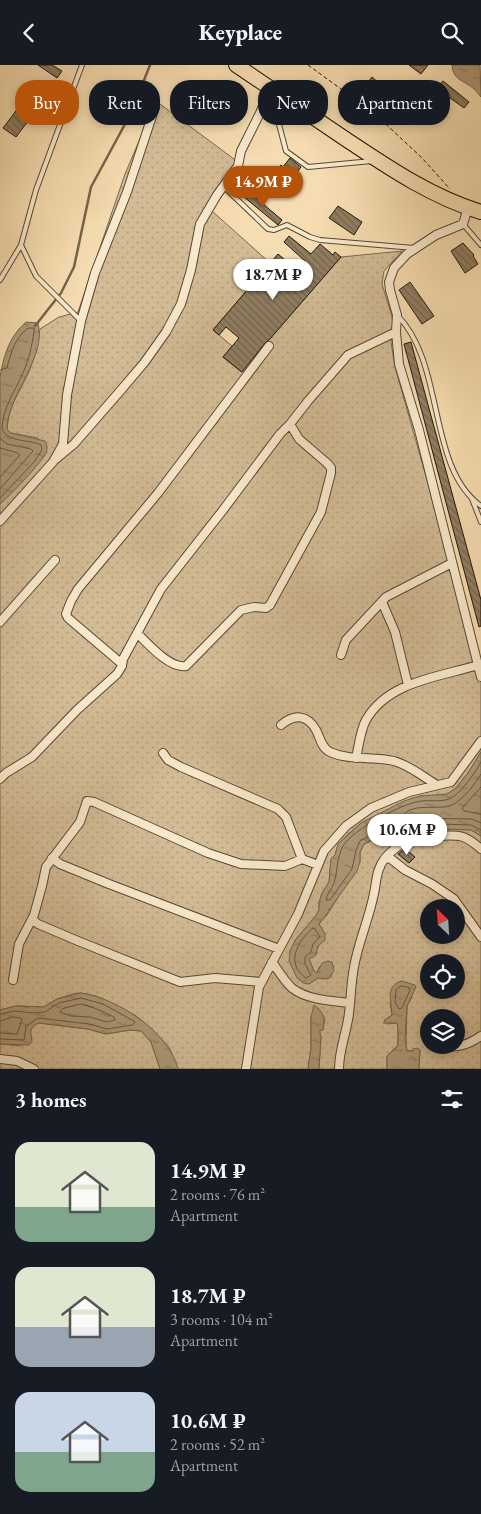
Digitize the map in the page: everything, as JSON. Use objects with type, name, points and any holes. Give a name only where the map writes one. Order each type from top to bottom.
[{"type":"highway","points":[[236,65],[258,81]]},
{"type":"highway","points":[[323,125],[376,161],[417,184],[474,210]]},
{"type":"street","points":[[0,521],[53,462],[74,444],[92,424],[144,363],[166,332],[180,305],[191,270],[200,224],[223,186],[238,166],[240,151],[258,117]]},
{"type":"street","points":[[53,462],[63,443],[67,395],[81,321],[95,273],[127,192],[149,125]]},
{"type":"street","points":[[474,210],[463,224],[448,229],[414,248],[398,262],[390,281],[390,290],[397,315],[396,332],[399,364],[421,439],[481,677]]},
{"type":"street","points":[[0,779],[6,773],[32,757],[77,710],[117,674],[123,659],[161,589],[223,511],[280,434],[348,355],[396,332]]},
{"type":"street","points":[[122,664],[68,618],[66,614],[71,601],[78,589],[158,493],[270,346]]},
{"type":"street","points":[[137,633],[174,665],[186,666],[241,610],[254,607],[266,608],[270,605],[321,512],[331,473],[331,468],[300,439],[290,424]]},
{"type":"street","points":[[0,622],[55,560]]},
{"type":"street","points":[[341,655],[346,640],[382,602],[393,593],[452,563]]},
{"type":"street","points":[[382,602],[395,632],[408,685]]},
{"type":"street","points":[[356,758],[366,719],[385,699],[408,685],[478,665]]},
{"type":"street","points":[[281,725],[294,716],[301,717],[315,727],[326,750],[356,758],[379,758],[395,761],[416,771],[437,785]]},
{"type":"street","points":[[246,1069],[256,1001],[261,982],[298,914],[324,851],[337,835],[371,808],[409,792],[451,782],[481,741]]},
{"type":"street","points":[[163,753],[168,760],[181,767],[278,809],[286,817],[302,859]]},
{"type":"street","points":[[13,980],[19,944],[32,919],[46,867],[80,822],[87,801],[94,802],[208,853],[241,865],[285,866],[302,859],[318,865]]},
{"type":"street","points":[[339,1069],[340,1052],[347,1025],[354,968],[374,897],[377,872],[386,858],[403,843],[421,836],[460,835],[466,837],[481,849]]},
{"type":"street","points":[[52,858],[60,864],[109,884],[279,949]]},
{"type":"street","points":[[386,858],[391,859],[405,870],[454,899],[481,937]]},
{"type":"street","points":[[32,919],[38,924],[180,982],[215,978],[261,982]]},
{"type":"street","points":[[272,962],[292,988],[300,993],[314,998],[350,1003]]},
{"type":"street","points":[[465,1045],[481,1036]]},
{"type":"street","points":[[0,1059],[18,1061],[34,1069]]},
{"type":"lane","points":[[0,280],[21,245],[36,190],[82,65]]},
{"type":"lane","points":[[279,125],[286,151],[308,167],[376,161]]},
{"type":"lane","points":[[223,186],[268,229],[274,230],[286,225],[320,240],[414,248]]},
{"type":"lane","points":[[463,224],[481,245]]},
{"type":"lane","points":[[21,245],[36,276],[81,321]]},
{"type":"lane","points":[[397,315],[404,322],[422,355],[446,453],[464,488],[472,499],[481,522]]},
{"type":"lane","points":[[472,499],[481,506]]},
{"type":"path","points":[[308,65],[374,113],[422,158],[455,193]]},
{"type":"shaded area","points":[[160,104],[170,111],[170,125],[188,125],[242,165],[212,211],[270,263],[213,330],[232,346],[223,357],[241,372],[341,257],[402,251],[384,271],[382,284],[393,320],[391,342],[395,367],[434,505],[478,677],[481,676],[481,752],[468,773],[456,788],[447,795],[420,796],[361,823],[348,834],[339,844],[335,855],[331,859],[329,882],[322,893],[319,910],[296,939],[290,951],[309,984],[318,978],[331,977],[334,966],[319,967],[317,973],[314,971],[309,959],[316,951],[325,934],[319,924],[327,915],[360,862],[360,852],[364,844],[411,828],[471,830],[481,836],[481,1069],[419,1069],[420,1050],[407,1051],[406,1045],[407,1006],[412,997],[390,1003],[392,1015],[384,1020],[387,1024],[397,1023],[398,1028],[398,1045],[387,1056],[387,1069],[319,1069],[320,1030],[323,1030],[325,1018],[318,1008],[311,1017],[311,1048],[308,1069],[178,1069],[169,1047],[135,1015],[96,996],[81,993],[57,999],[44,1007],[16,1006],[0,1010],[0,504],[16,487],[38,438],[11,433],[7,429],[9,414],[30,369],[40,329],[59,317],[78,312],[125,174],[146,125],[160,125]]},
{"type":"shaded area","points":[[38,1023],[88,1029],[106,1034],[130,1030],[141,1031],[151,1042],[160,1069],[0,1069],[0,1044],[21,1046],[32,1039],[31,1029]]},
{"type":"water","points":[[452,65],[480,65],[481,97],[474,89],[456,77]]},
{"type":"water","points":[[26,322],[38,323],[37,349],[14,402],[7,429],[11,433],[45,441],[47,450],[32,471],[0,504],[0,377],[3,361],[11,340]]},
{"type":"water","points":[[481,752],[481,836],[471,830],[411,828],[364,844],[360,852],[360,862],[357,871],[319,924],[325,934],[325,940],[318,946],[316,955],[309,959],[314,971],[317,973],[322,963],[328,961],[332,962],[334,971],[328,979],[318,978],[309,984],[303,983],[297,978],[289,961],[290,951],[296,939],[319,910],[322,893],[329,882],[331,859],[335,855],[338,844],[361,823],[404,801],[420,796],[447,794],[456,788]]},
{"type":"water","points":[[402,981],[416,987],[407,1006],[405,1040],[407,1051],[413,1051],[413,1049],[418,1048],[420,1050],[419,1069],[387,1069],[387,1056],[398,1045],[398,1028],[397,1023],[383,1023],[392,1015],[390,995],[396,983]]},
{"type":"water","points":[[81,993],[110,1002],[140,1019],[164,1042],[173,1055],[178,1069],[160,1069],[151,1042],[141,1031],[130,1030],[106,1034],[88,1029],[39,1023],[32,1029],[32,1042],[29,1045],[0,1044],[0,1010],[16,1006],[44,1007],[57,999]]},
{"type":"water","points":[[314,1005],[323,1016],[324,1022],[323,1030],[320,1030],[319,1069],[308,1069],[311,1048],[311,1017]]},
{"type":"building","points":[[38,65],[52,65],[62,71],[57,78]]},
{"type":"building","points":[[409,65],[428,65],[421,74]]},
{"type":"building","points":[[450,87],[469,102],[464,108],[450,98]]},
{"type":"building","points":[[15,112],[15,125],[25,125],[16,137],[3,128]]},
{"type":"building","points":[[290,158],[301,167],[285,188],[271,178],[281,165],[283,167]]},
{"type":"building","points":[[249,192],[282,220],[278,225],[244,197]]},
{"type":"building","points":[[338,206],[362,222],[354,235],[329,218]]},
{"type":"building","points":[[289,236],[311,254],[320,244],[333,255],[335,252],[341,257],[242,372],[223,357],[239,338],[226,327],[219,335],[213,330],[278,254],[297,270],[305,261],[284,242]]},
{"type":"building","points":[[463,243],[474,255],[478,264],[465,273],[451,251]]},
{"type":"building","points":[[410,282],[434,316],[422,324],[399,290]]},
{"type":"building","points":[[411,342],[481,600],[481,626],[479,627],[404,344]]},
{"type":"building","points":[[405,849],[415,857],[409,863],[398,854]]},
{"type":"waterway","points":[[35,326],[61,293],[74,267],[91,187],[131,113],[150,65]]}]
